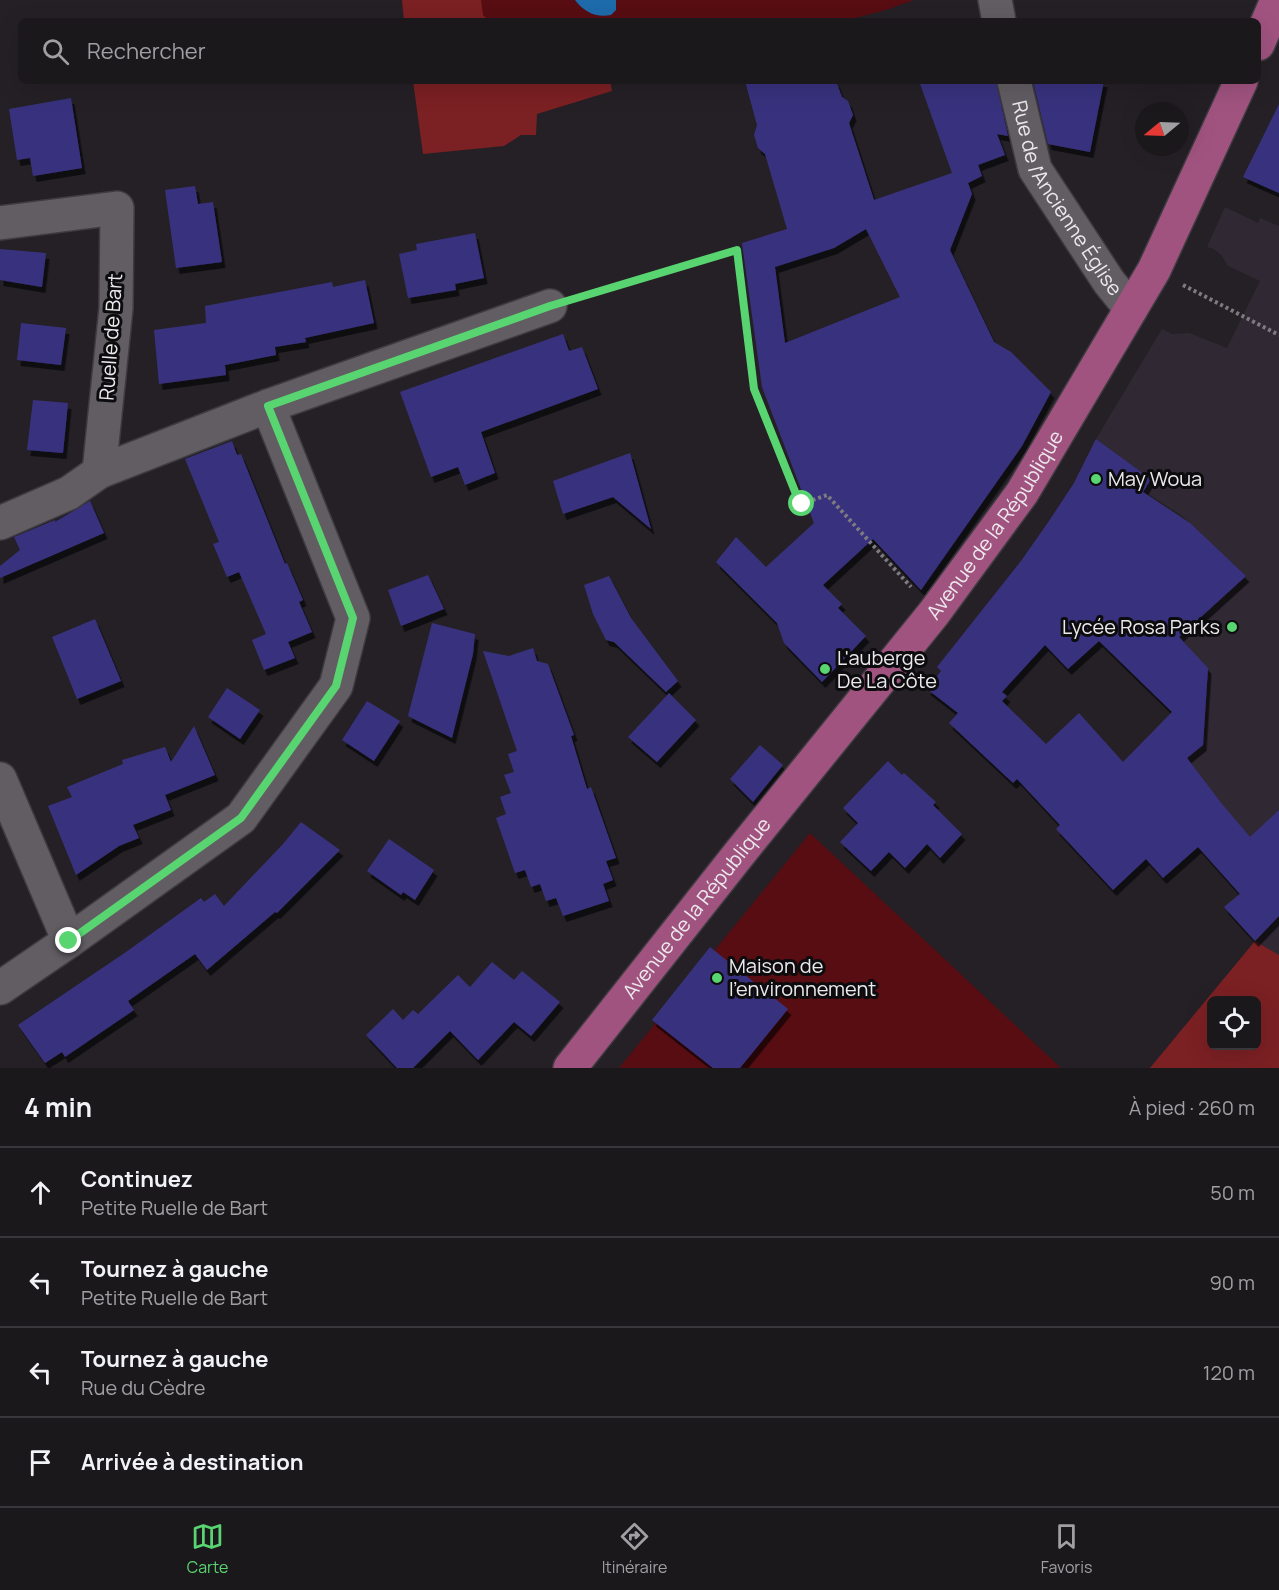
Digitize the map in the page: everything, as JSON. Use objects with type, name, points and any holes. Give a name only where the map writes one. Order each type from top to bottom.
[{"type":"main road","name":"Avenue de la République","points":[[570,1068],[746,845],[934,613],[1022,493],[1154,270],[1240,84]]},
{"type":"street","points":[[995,0],[998,18]]},
{"type":"street","name":"Rue de l'Ancienne Église","points":[[1015,84],[1035,169],[1109,282],[1131,309]]},
{"type":"street","name":"Ruelle de Bart","points":[[0,223],[117,208],[116,308],[99,472]]},
{"type":"street","points":[[0,523],[69,493],[99,472],[268,406],[550,306]]},
{"type":"street","points":[[0,987],[69,941],[241,818],[336,686],[353,618],[268,406]]},
{"type":"street","points":[[0,779],[69,941]]},
{"type":"path","points":[[550,306],[737,250],[754,389],[796,494],[802,504],[826,495],[934,613]]},
{"type":"path","points":[[1154,270],[1279,335]]},
{"type":"shaded area","points":[[402,0],[914,0],[855,18],[405,18]]},
{"type":"shaded area","points":[[402,0],[481,0],[483,15],[486,18],[404,18]]},
{"type":"shaded area","points":[[413,84],[611,84],[612,91],[537,114],[536,135],[521,135],[504,146],[423,154]]},
{"type":"shaded area","name":"Lycée Rosa Parks","points":[[1225,207],[1258,223],[1260,218],[1279,226],[1279,1068],[1150,1068],[1207,999],[1207,1050],[1261,1050],[1261,996],[1210,996],[1255,941],[1224,907],[1240,893],[1135,750],[1176,708],[1159,647],[1212,607],[1246,576],[1182,516],[1144,491],[1151,479],[1096,439],[1162,329],[1172,334],[1189,333],[1227,348],[1260,281],[1228,266],[1214,249],[1207,247]]},
{"type":"shaded area","points":[[810,833],[1061,1068],[619,1068]]},
{"type":"shaded area","points":[[1255,941],[1279,955],[1279,1068],[1150,1068],[1207,999],[1207,1050],[1261,1050],[1261,996],[1210,996]]},
{"type":"water","points":[[575,0],[616,0],[616,10],[611,15],[595,15],[582,8]]},
{"type":"building","points":[[746,84],[837,84],[842,97],[848,101],[853,115],[849,123],[874,200],[952,173],[920,84],[997,84],[1008,136],[997,134],[1005,155],[978,165],[982,176],[968,183],[972,194],[950,250],[994,342],[1011,352],[1051,392],[1022,446],[921,590],[873,539],[823,585],[842,604],[838,608],[866,636],[822,682],[784,643],[777,623],[716,562],[736,537],[766,567],[814,523],[762,387],[742,243],[787,229],[765,154],[758,148],[754,135],[757,125]],"holes":[[[866,229],[900,297],[785,343],[775,267],[834,248]]]},
{"type":"building","points":[[1034,84],[1103,84],[1090,152],[1048,144]]},
{"type":"building","points":[[71,98],[82,168],[33,176],[30,158],[17,160],[9,109]]},
{"type":"building","points":[[1279,104],[1279,193],[1243,177]]},
{"type":"building","points":[[195,186],[198,204],[213,202],[222,262],[176,268],[165,190]]},
{"type":"building","points":[[475,233],[484,278],[455,284],[456,290],[408,298],[399,254],[417,250],[416,244]]},
{"type":"building","points":[[0,249],[46,253],[42,287],[0,280]]},
{"type":"building","points":[[365,280],[374,323],[305,338],[306,342],[275,347],[276,355],[225,365],[226,375],[159,384],[154,330],[206,323],[205,306],[332,282],[333,287]]},
{"type":"building","points":[[21,323],[66,328],[61,365],[17,360]]},
{"type":"building","points":[[563,334],[569,351],[582,347],[598,389],[481,432],[495,473],[465,485],[458,467],[431,477],[400,392]]},
{"type":"building","points":[[33,400],[68,403],[63,453],[27,450]]},
{"type":"building","points":[[1096,439],[1151,479],[1143,492],[1190,523],[1246,576],[1179,637],[1208,668],[1203,745],[1187,758],[1250,837],[1279,810],[1279,916],[1255,941],[1224,907],[1240,894],[1198,847],[1163,878],[1146,859],[1113,890],[1056,829],[1060,825],[1017,779],[1013,783],[949,723],[958,713],[927,689],[941,671],[937,667],[1021,561],[1074,483]],"holes":[[[1099,641],[1172,712],[1123,762],[1079,713],[1046,744],[1002,701],[1007,696],[1002,692],[1045,645],[1068,669]]]},
{"type":"building","points":[[232,441],[237,455],[241,454],[285,564],[287,563],[303,600],[299,602],[312,632],[288,642],[295,658],[264,670],[252,640],[266,634],[239,572],[227,577],[213,544],[219,542],[185,459]]},
{"type":"building","points":[[630,453],[651,529],[613,497],[563,514],[553,481]]},
{"type":"building","points":[[90,501],[104,533],[0,578],[0,566],[20,550],[14,537],[55,520],[55,522]]},
{"type":"building","points":[[428,575],[444,609],[401,626],[388,590]]},
{"type":"building","points":[[609,576],[631,618],[678,681],[666,692],[614,642],[606,640],[593,614],[584,585]]},
{"type":"building","points":[[95,619],[121,681],[77,699],[52,637]]},
{"type":"building","points":[[432,623],[475,634],[473,654],[452,738],[408,716]]},
{"type":"building","points":[[533,648],[537,661],[548,664],[574,735],[571,736],[587,789],[591,787],[616,858],[606,861],[613,880],[603,884],[609,901],[563,916],[556,898],[546,901],[540,884],[531,887],[525,870],[515,873],[496,818],[506,814],[500,797],[511,793],[504,775],[514,772],[508,754],[517,751],[483,651],[509,656]]},
{"type":"building","points":[[227,688],[260,710],[240,739],[208,717]]},
{"type":"building","points":[[669,693],[696,720],[657,762],[628,737]]},
{"type":"building","points":[[367,701],[400,721],[374,761],[342,740]]},
{"type":"building","points":[[194,726],[215,775],[165,795],[171,810],[133,825],[139,838],[119,846],[76,875],[48,806],[72,797],[67,787],[123,764],[122,760],[165,747],[171,762]]},
{"type":"building","points":[[760,745],[783,765],[753,802],[730,779]]},
{"type":"building","points":[[888,761],[936,802],[933,805],[962,834],[940,858],[927,844],[905,868],[889,852],[871,871],[840,842],[858,823],[843,808]]},
{"type":"building","points":[[301,822],[340,850],[277,913],[275,912],[207,970],[195,954],[128,1001],[134,1010],[65,1057],[62,1052],[45,1063],[18,1025],[201,898],[204,902],[215,894],[224,906]]},
{"type":"building","points":[[389,839],[434,870],[415,900],[403,892],[401,895],[367,871]]},
{"type":"building","name":"Maison de l'environnement","points":[[710,947],[788,1009],[740,1068],[713,1068],[652,1020]]},
{"type":"building","points":[[492,962],[514,980],[522,971],[560,1002],[531,1036],[514,1022],[478,1060],[450,1031],[413,1068],[397,1068],[366,1035],[393,1009],[403,1020],[413,1010],[418,1014],[458,975],[470,987]]},
{"type":"place","name":"May Woua","points":[[1096,479]]},
{"type":"place","name":"Lycée Rosa Parks","points":[[1232,627]]},
{"type":"place","name":"L'auberge De La Côte","points":[[825,669]]},
{"type":"place","name":"Maison de l'environnement","points":[[717,978]]},
{"type":"route","points":[[69,941],[241,818],[336,686],[353,618],[268,406],[550,306],[737,250],[754,389],[802,504]]}]
